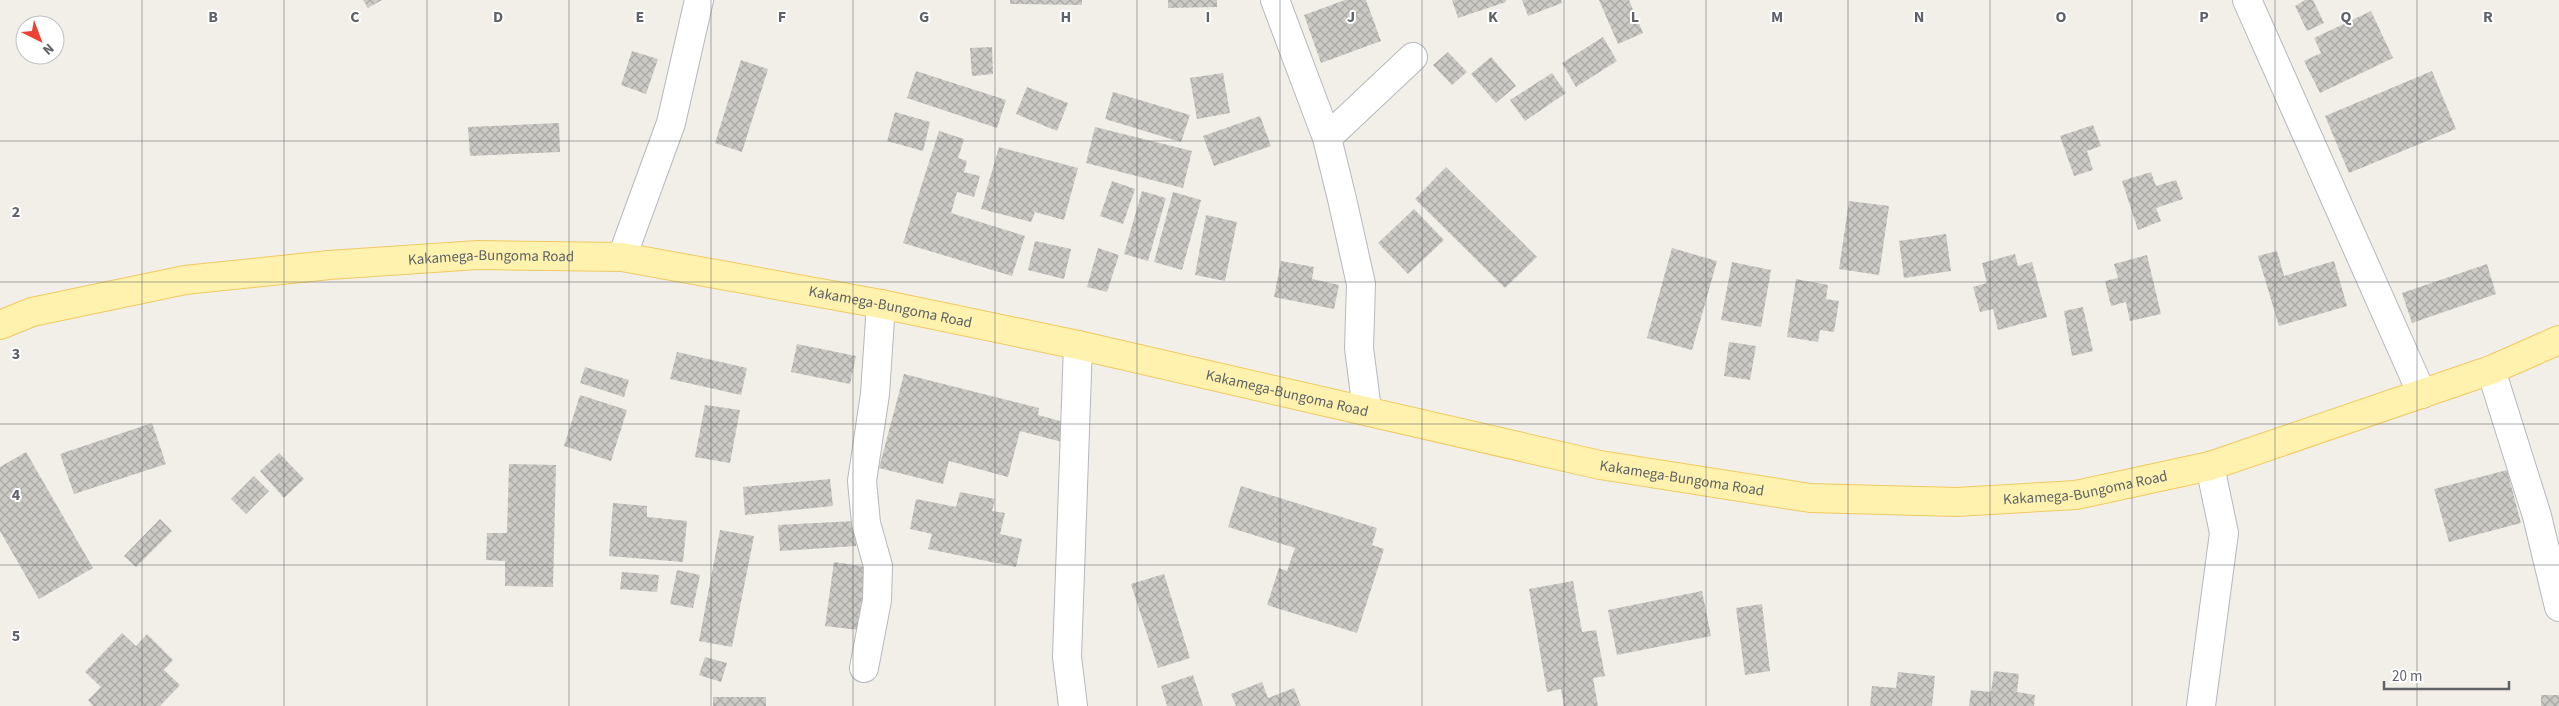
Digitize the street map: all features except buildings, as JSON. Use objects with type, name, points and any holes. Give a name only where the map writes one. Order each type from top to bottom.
[{"type":"main road","name":"Kakamega-Bungoma Road","points":[[0,325],[32,312],[185,280],[329,265],[478,255],[622,257],[881,304],[1078,345],[1600,465],[1810,498],[1956,502],[2076,495],[2210,466],[2491,370],[2559,340]]},
{"type":"street","points":[[622,257],[671,123],[699,0]]},
{"type":"street","points":[[1275,0],[1327,138],[1361,284],[1359,348],[1367,410]]},
{"type":"street","points":[[2246,0],[2422,394]]},
{"type":"street","points":[[1327,138],[1413,57]]},
{"type":"street","points":[[864,668],[877,600],[878,566],[866,523],[862,481],[875,394],[881,304]]},
{"type":"street","points":[[1073,706],[1067,656],[1078,345]]},
{"type":"street","points":[[2491,370],[2537,516],[2559,607]]},
{"type":"street","points":[[2201,706],[2224,533],[2210,466]]}]
